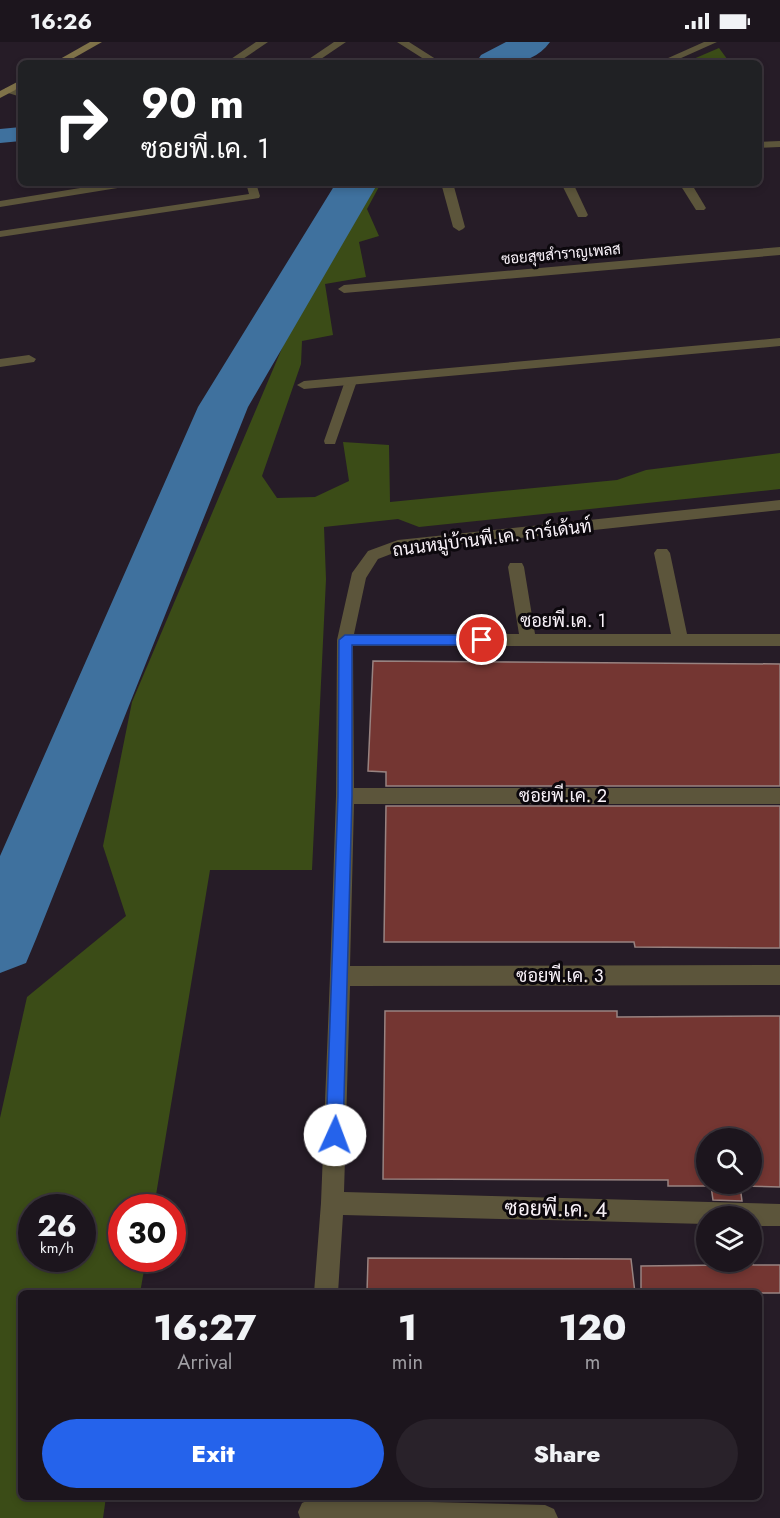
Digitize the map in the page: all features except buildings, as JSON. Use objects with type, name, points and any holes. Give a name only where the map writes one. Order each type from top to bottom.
[{"type":"street","points":[[64,60],[97,42]]},
{"type":"street","points":[[235,60],[263,42]]},
{"type":"street","points":[[313,60],[341,42]]},
{"type":"street","points":[[402,42],[432,60]]},
{"type":"street","points":[[669,60],[712,42]]},
{"type":"street","points":[[4,92],[18,85]]},
{"type":"street","points":[[762,145],[779,145]]},
{"type":"street","points":[[448,186],[459,227]]},
{"type":"street","points":[[568,186],[582,214]]},
{"type":"street","points":[[687,186],[700,208]]},
{"type":"street","name":"ซอยสุขสำราญเพลส","points":[[344,289],[780,251]]},
{"type":"street","points":[[304,385],[780,342]]},
{"type":"street","points":[[0,363],[29,359]]},
{"type":"street","name":"ถนนหมู่บ้านพี.เค. การ์เด้นท์","points":[[326,1290],[332,1203],[340,976],[345,796],[345,640],[358,577],[373,555],[398,546],[780,505]]},
{"type":"street","points":[[662,553],[680,640]]},
{"type":"street","points":[[516,567],[528,640]]},
{"type":"street","name":"ซอยพี.เค. 1","points":[[345,640],[780,640]]},
{"type":"street","name":"ซอยพี.เค. 2","points":[[345,796],[780,796]]},
{"type":"street","name":"ซอยพี.เค. 3","points":[[340,976],[780,975]]},
{"type":"street","name":"ซอยพี.เค. 4","points":[[332,1203],[780,1215]]},
{"type":"street","points":[[311,1509],[545,1518]]},
{"type":"lane","points":[[0,204],[111,186]]},
{"type":"lane","points":[[0,234],[255,196],[252,186]]},
{"type":"lane","points":[[330,441],[351,381]]},
{"type":"green space","points":[[719,48],[728,60],[691,60]]},
{"type":"green space","points":[[373,186],[379,186],[367,209],[379,236],[359,242],[366,277],[325,284],[333,335],[302,341],[301,364],[262,476],[277,498],[315,497],[349,481],[343,442],[389,445],[390,502],[617,480],[646,470],[780,453],[780,489],[419,527],[398,519],[324,527],[326,579],[312,870],[210,870],[156,1194],[108,1194],[108,1272],[144,1272],[141,1290],[18,1290],[18,1500],[106,1500],[103,1518],[0,1518],[0,1118],[27,997],[126,916],[103,846],[132,702],[302,301]]},
{"type":"waterway","points":[[499,60],[532,42]]},
{"type":"waterway","points":[[0,136],[18,134]]},
{"type":"waterway","points":[[0,939],[223,407],[355,186]]},
{"type":"route","points":[[335,1135],[345,796],[345,640],[482,640]]}]
